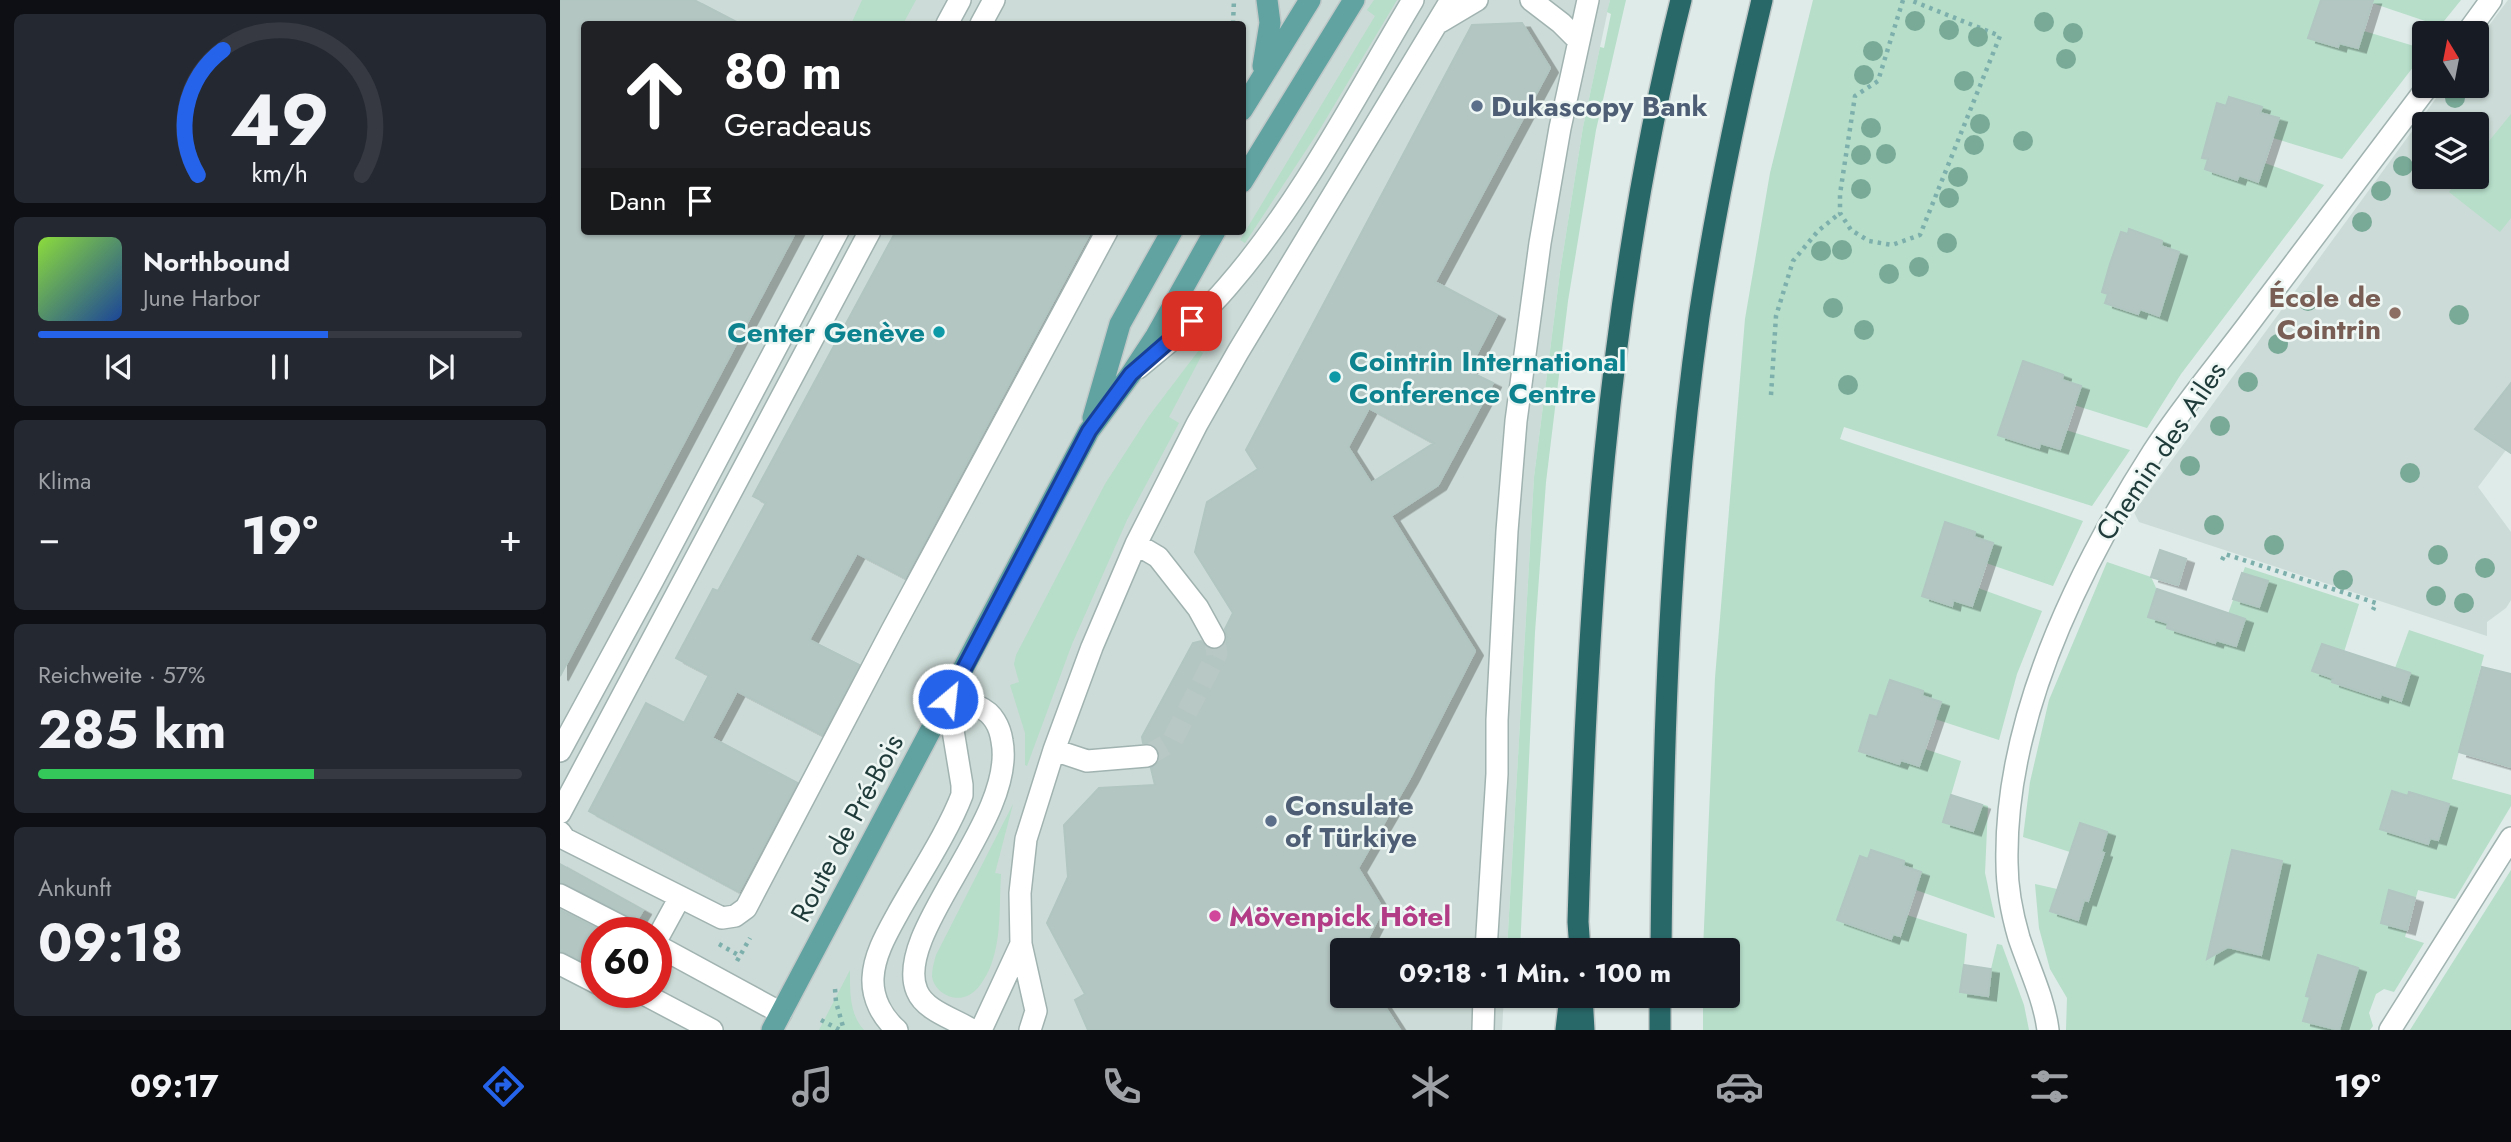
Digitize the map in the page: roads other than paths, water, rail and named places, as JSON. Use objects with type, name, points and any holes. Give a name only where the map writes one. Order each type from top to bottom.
[{"type":"highway","points":[[1578,938],[1583,738],[1591,596],[1609,396],[1619,312],[1638,197],[1681,0]]},
{"type":"highway","points":[[1661,938],[1667,683],[1680,485],[1699,318],[1712,235],[1727,152],[1762,0]]},
{"type":"highway","points":[[1566,1030],[1569,1008]]},
{"type":"highway","points":[[1583,1008],[1584,1030]]},
{"type":"highway","points":[[1660,1008],[1660,1030]]},
{"type":"main road","points":[[1261,79],[1269,34],[1267,0]]},
{"type":"main road","points":[[1246,103],[1310,0]]},
{"type":"main road","points":[[1246,176],[1354,0]]},
{"type":"main road","name":"Route de Pré-Bois","points":[[1089,431],[1121,324],[1170,235]]},
{"type":"main road","name":"Route de Pré-Bois","points":[[776,1022],[1089,431],[1156,337],[1212,235]]},
{"type":"street","points":[[949,21],[960,0]]},
{"type":"street","points":[[983,21],[994,0]]},
{"type":"street","points":[[1131,374],[1213,303],[1260,247],[1289,206],[1413,0]]},
{"type":"street","points":[[1030,1030],[1036,1011],[1021,944],[1020,893],[1026,839],[1054,750],[1092,647],[1136,544],[1197,424],[1451,0]]},
{"type":"street","points":[[1435,25],[1477,0]]},
{"type":"street","points":[[1531,0],[1579,41]]},
{"type":"street","points":[[1487,938],[1510,475],[1540,243],[1560,128],[1588,0]]},
{"type":"street","points":[[2476,21],[2491,0]]},
{"type":"street","name":"Chemin des Ailes","points":[[2048,1030],[2019,938],[2010,898],[2007,866],[2008,816],[2021,744],[2035,696],[2068,606],[2092,555],[2154,450],[2419,98]]},
{"type":"street","points":[[560,751],[836,235]]},
{"type":"street","points":[[560,813],[868,235]]},
{"type":"street","points":[[560,832],[565,839],[722,918],[735,916],[746,908],[1105,235]]},
{"type":"street","points":[[1136,544],[1158,557],[1198,608],[1214,637]]},
{"type":"street","points":[[897,1030],[877,1004],[874,970],[883,941],[961,794],[962,785],[948,699],[979,706],[990,714],[1000,730],[1004,763],[1001,785],[991,808],[918,948],[914,977],[916,988],[924,1002],[972,1030]]},
{"type":"street","points":[[1054,750],[1087,761],[1147,756]]},
{"type":"street","points":[[2390,1030],[2511,838]]},
{"type":"street","points":[[560,895],[603,917]]},
{"type":"street","points":[[670,917],[680,897]]},
{"type":"street","points":[[981,1030],[1021,944]]},
{"type":"street","points":[[672,954],[776,1022]]},
{"type":"street","points":[[560,964],[581,975]]},
{"type":"street","points":[[670,1008],[712,1030]]},
{"type":"street","points":[[1483,1030],[1484,1008]]},
{"type":"tunnel","points":[[1147,756],[1172,741],[1217,654],[1214,637]]},
{"type":"place","name":"Dukascopy Bank","points":[[1477,106]]},
{"type":"place","name":"École de Cointrin","points":[[2395,313]]},
{"type":"place","name":"Center Genève","points":[[939,332]]},
{"type":"place","name":"Cointrin International Conference Centre","points":[[1335,377]]},
{"type":"place","name":"Consulate of Türkiye","points":[[1271,821]]},
{"type":"place","name":"Mövenpick Hôtel","points":[[1215,916]]}]
